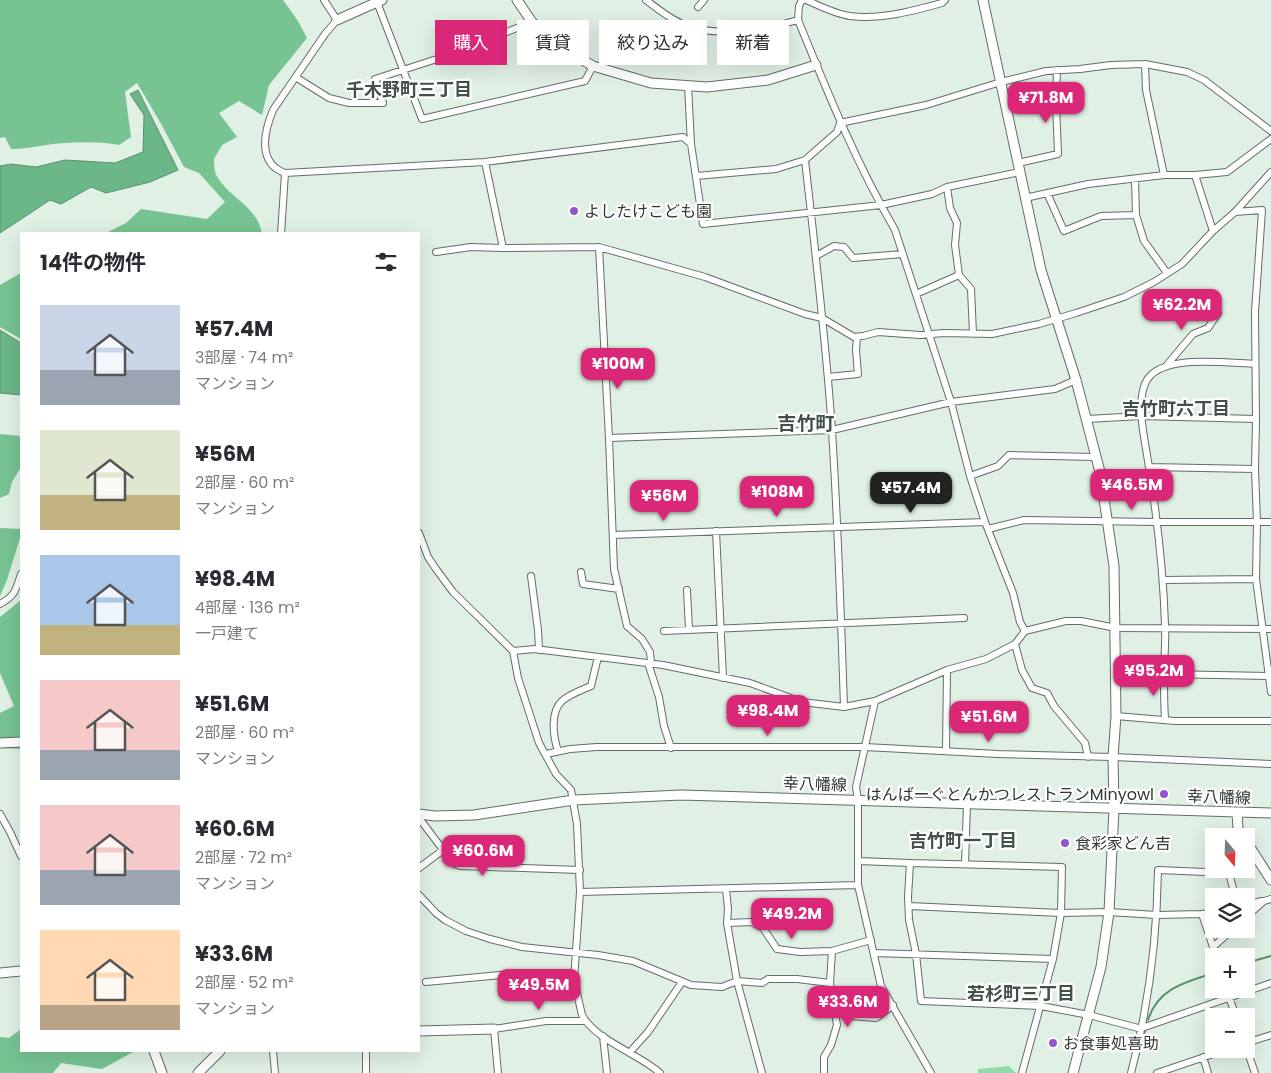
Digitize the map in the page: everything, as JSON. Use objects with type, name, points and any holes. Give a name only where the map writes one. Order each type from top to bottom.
[{"type":"street","points":[[324,0],[337,20]]},
{"type":"street","points":[[517,0],[531,20]]},
{"type":"street","points":[[646,0],[685,25],[696,29],[715,31],[772,28],[798,20]]},
{"type":"street","points":[[698,7],[704,0]]},
{"type":"street","points":[[802,0],[798,20],[816,65],[840,123],[895,230],[951,402],[970,476],[985,522],[1013,593],[1020,622],[1025,631]]},
{"type":"street","points":[[806,0],[849,16],[870,17],[919,9],[942,3],[945,0]]},
{"type":"street","points":[[983,0],[1041,270],[1076,380],[1096,457],[1114,566],[1116,716],[1113,757],[1114,809],[1109,912],[1101,968],[1073,1073]]},
{"type":"street","points":[[593,66],[585,81],[422,119],[380,1],[337,20],[326,34],[273,110],[268,123],[265,151],[273,167],[285,173],[485,162],[683,137],[691,144]]},
{"type":"street","points":[[296,78],[329,98],[349,103],[383,103],[375,79],[446,56],[517,28]]},
{"type":"street","points":[[589,64],[651,83],[706,87],[768,80],[816,65]]},
{"type":"street","points":[[840,123],[926,105],[1000,82],[1046,71],[1145,64],[1187,72],[1204,80],[1271,132]]},
{"type":"street","points":[[1145,64],[1146,90],[1164,176]]},
{"type":"street","points":[[688,86],[691,144],[703,224],[881,206],[932,194],[947,187],[1019,168],[1058,154],[1057,70]]},
{"type":"street","points":[[696,176],[776,169],[805,160],[837,132],[840,123]]},
{"type":"street","points":[[1025,198],[1088,184],[1227,172],[1271,139]]},
{"type":"street","points":[[805,160],[832,430],[838,528],[844,707]]},
{"type":"street","points":[[485,162],[503,248]]},
{"type":"street","points":[[436,252],[471,247],[599,247],[705,277],[796,311],[822,318],[854,337],[878,332],[930,336],[944,333],[992,334],[1056,320],[1124,297],[1154,282],[1182,264],[1213,231],[1235,212],[1271,172]]},
{"type":"street","points":[[281,232],[285,173]]},
{"type":"street","points":[[1195,175],[1213,231]]},
{"type":"street","points":[[1135,179],[1136,215],[1144,241],[1167,273]]},
{"type":"street","points":[[947,187],[950,208],[957,223],[955,244],[959,275],[971,289],[972,334]]},
{"type":"street","points":[[1047,193],[1064,231],[1101,216],[1136,215]]},
{"type":"street","points":[[1235,212],[1262,210],[1255,312],[1256,579],[1271,692]]},
{"type":"street","points":[[816,256],[834,246],[844,247],[853,258],[903,254]]},
{"type":"street","points":[[599,247],[610,438],[614,569],[626,626],[642,639],[650,652],[649,663],[671,748]]},
{"type":"street","points":[[916,294],[959,275]]},
{"type":"street","points":[[1166,367],[1193,334],[1208,328],[1218,313]]},
{"type":"street","points":[[828,377],[858,374],[856,350],[858,336]]},
{"type":"street","points":[[1165,719],[1166,628],[1163,580],[1141,416],[1145,384],[1150,376],[1174,364],[1207,362],[1255,364]]},
{"type":"street","points":[[610,438],[832,430],[951,402],[1055,389],[1076,380]]},
{"type":"street","points":[[1087,419],[1141,416],[1256,419]]},
{"type":"street","points":[[970,476],[998,466],[1010,455],[1096,457]]},
{"type":"street","points":[[1149,467],[1255,469]]},
{"type":"street","points":[[988,529],[1024,520],[1271,522]]},
{"type":"street","points":[[613,535],[985,522]]},
{"type":"street","points":[[716,531],[723,678]]},
{"type":"street","points":[[420,536],[428,557],[453,592],[513,651],[518,678],[539,743],[556,774],[571,790],[574,800],[580,870],[577,953],[574,980],[579,1007],[585,1021],[603,1036],[654,1067],[660,1073]]},
{"type":"street","points":[[582,572],[583,584],[619,590]]},
{"type":"street","points":[[531,576],[539,650]]},
{"type":"street","points":[[0,604],[11,599],[20,577]]},
{"type":"street","points":[[1163,580],[1256,579]]},
{"type":"street","points":[[687,590],[689,630]]},
{"type":"street","points":[[664,631],[964,618]]},
{"type":"street","points":[[513,651],[539,650],[649,663],[750,683],[802,702],[844,707],[875,701],[947,670],[986,659],[1015,644],[1025,631],[1066,621],[1082,621],[1116,628],[1271,629]]},
{"type":"street","points":[[1015,644],[1022,670],[1032,688],[1047,693],[1054,706],[1085,743],[1088,757]]},
{"type":"street","points":[[558,750],[555,742],[554,719],[556,709],[561,701],[570,695],[591,686],[598,657]]},
{"type":"street","points":[[946,751],[947,670]]},
{"type":"street","points":[[1164,674],[1269,676]]},
{"type":"street","points":[[875,701],[856,787],[860,860],[858,885],[882,986],[931,1073]]},
{"type":"street","points":[[1116,716],[1271,721]]},
{"type":"street","points":[[0,744],[20,742]]},
{"type":"street","points":[[546,754],[558,750],[597,748],[865,747],[1271,764]]},
{"type":"street","name":"幸八幡線","points":[[420,816],[474,815],[574,800],[681,795],[1271,813]]},
{"type":"street","points":[[965,864],[967,804]]},
{"type":"street","points":[[1237,813],[1238,828]]},
{"type":"street","points":[[0,814],[20,854]]},
{"type":"street","points":[[420,817],[442,850],[454,863],[460,866],[580,870]]},
{"type":"street","points":[[420,867],[442,850]]},
{"type":"street","points":[[1255,855],[1270,878]]},
{"type":"street","points":[[860,860],[1062,867],[1061,913],[1053,959],[1042,1006],[1022,1073]]},
{"type":"street","points":[[910,863],[909,920],[916,954],[921,1001],[1042,1006],[1142,1028],[1226,998]]},
{"type":"street","points":[[1131,1073],[1142,1028],[1157,915],[1158,870],[1229,873],[1233,888]]},
{"type":"street","points":[[580,892],[858,885]]},
{"type":"street","points":[[726,889],[727,923],[737,981],[762,1073]]},
{"type":"street","points":[[420,896],[436,913],[466,930],[490,939],[522,947],[598,955],[633,961],[682,982],[708,987],[722,987],[737,981],[762,983],[768,979],[798,979],[830,983]]},
{"type":"street","points":[[1255,903],[1268,900]]},
{"type":"street","points":[[1255,910],[1268,900]]},
{"type":"street","points":[[909,906],[1061,913],[1109,912],[1157,915],[1205,914]]},
{"type":"street","points":[[1202,914],[1213,947],[1223,938]]},
{"type":"street","points":[[727,923],[752,922],[763,928],[777,949],[800,952],[832,950],[871,940]]},
{"type":"street","points":[[824,1073],[824,1057],[837,1025],[830,983],[832,950]]},
{"type":"street","points":[[874,953],[1053,959]]},
{"type":"street","points":[[0,973],[20,971]]},
{"type":"street","points":[[426,982],[522,973],[574,980]]},
{"type":"street","points":[[630,1052],[648,1032],[682,982]]},
{"type":"street","points":[[1255,988],[1271,983]]},
{"type":"street","points":[[834,1011],[851,1016],[876,1018],[893,1005]]},
{"type":"street","points":[[420,1031],[494,1029],[546,1021],[585,1021]]},
{"type":"street","points":[[494,1029],[498,1073]]},
{"type":"street","points":[[1255,1040],[1271,1035]]},
{"type":"street","points":[[603,1036],[607,1073]]},
{"type":"street","points":[[154,1052],[162,1073]]},
{"type":"street","points":[[198,1073],[219,1052]]},
{"type":"street","points":[[273,1052],[275,1073]]},
{"type":"street","points":[[366,1052],[366,1073]]},
{"type":"street","points":[[1157,1073],[1203,1057],[1208,1073]]},
{"type":"street","points":[[1250,1058],[1255,1073]]},
{"type":"shaded area","points":[[0,0],[283,0],[307,38],[269,85],[262,115],[239,101],[219,113],[237,137],[222,145],[214,159],[214,169],[223,185],[250,210],[261,232],[108,232],[126,223],[141,209],[207,219],[225,202],[199,173],[184,167],[137,83],[125,92],[131,137],[119,145],[73,143],[11,149],[5,137],[0,138]]},
{"type":"shaded area","points":[[138,90],[178,170],[150,182],[106,193],[91,187],[61,204],[50,200],[0,233],[0,166],[11,164],[36,167],[65,160],[115,163],[143,152],[144,115],[130,94]]},
{"type":"shaded area","points":[[20,274],[20,338],[0,327],[0,285]]},
{"type":"shaded area","points":[[0,330],[20,342],[20,395],[0,393]]},
{"type":"shaded area","points":[[0,434],[20,436],[20,469],[12,482],[9,494],[0,498]]},
{"type":"shaded area","points":[[0,528],[20,529],[20,538],[0,596]]},
{"type":"shaded area","points":[[20,601],[20,749],[0,748],[0,713],[14,706],[0,673],[0,617]]},
{"type":"shaded area","points":[[20,1030],[20,1052],[133,1052],[102,1069],[61,1063],[53,1073],[0,1073],[0,1037],[9,1038]]},
{"type":"shaded area","points":[[1009,1066],[1016,1073],[978,1073],[978,1069]]},
{"type":"waterway","points":[[1255,960],[1271,956]]},
{"type":"waterway","points":[[1148,1020],[1153,1009],[1166,993],[1183,983],[1205,976]]},
{"type":"waterway","points":[[1138,1056],[1145,1031]]},
{"type":"place","name":"よしたけこども園","points":[[574,211]]},
{"type":"place","name":"はんばーぐとんかつレストランMinyowl","points":[[1164,794]]},
{"type":"place","name":"食彩家どん吉","points":[[1065,843]]},
{"type":"place","name":"お食事処喜助","points":[[1053,1043]]},
{"type":"district","name":"千木野町三丁目","points":[[409,89]]},
{"type":"district","name":"吉竹町六丁目","points":[[1176,408]]},
{"type":"district","name":"吉竹町","points":[[806,423]]},
{"type":"district","name":"吉竹町一丁目","points":[[963,840]]},
{"type":"district","name":"若杉町三丁目","points":[[1021,993]]}]
